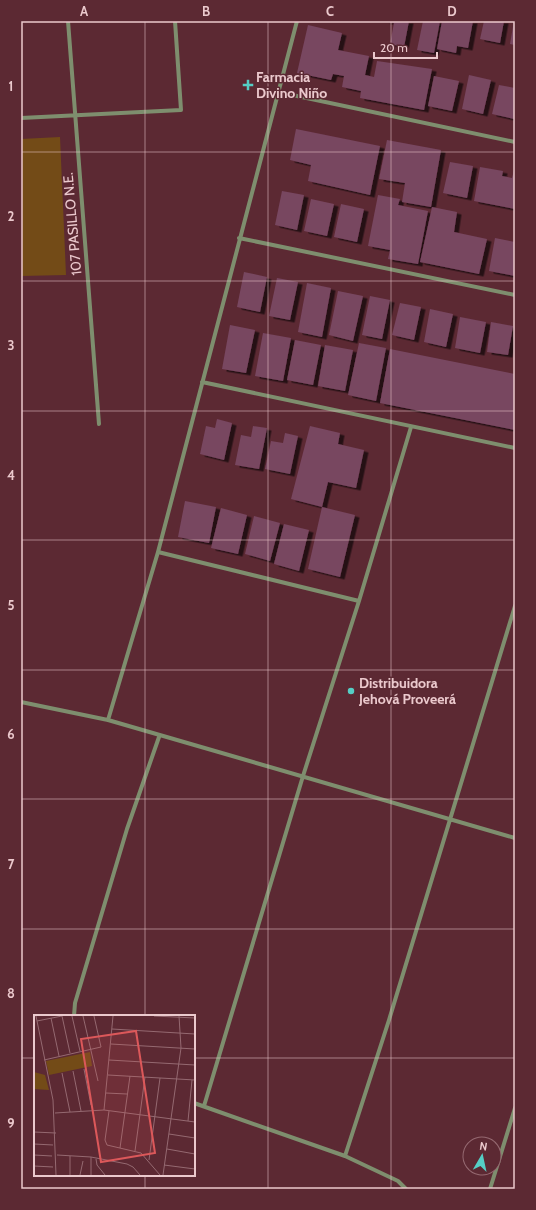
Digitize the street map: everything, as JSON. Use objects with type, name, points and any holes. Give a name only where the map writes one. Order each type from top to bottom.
[{"type":"street","name":"107 PASILLO N.E.","points":[[68,21],[74,116],[99,424]]},
{"type":"street","points":[[21,118],[181,110],[175,21]]},
{"type":"street","points":[[108,720],[158,552],[297,21]]},
{"type":"street","points":[[278,92],[515,142]]},
{"type":"street","points":[[239,238],[515,295]]},
{"type":"street","points":[[202,382],[515,448]]},
{"type":"street","points":[[204,1106],[303,776],[359,602],[411,427]]},
{"type":"street","points":[[158,552],[359,602]]},
{"type":"street","points":[[345,1156],[390,1020],[515,606]]},
{"type":"street","points":[[21,702],[108,720],[159,737],[303,776],[515,838]]},
{"type":"street","points":[[74,1015],[75,1003],[99,922],[159,737]]},
{"type":"street","points":[[195,1103],[345,1156],[398,1181],[406,1189]]},
{"type":"street","points":[[490,1189],[515,1108]]},
{"type":"shaded area","points":[[60,137],[66,275],[21,276],[21,139]]},
{"type":"building","points":[[384,21],[409,21],[404,47],[390,44],[394,23]]},
{"type":"building","points":[[423,21],[440,21],[434,53],[417,50]]},
{"type":"building","points":[[442,21],[473,21],[468,48],[457,46],[456,53],[437,49]]},
{"type":"building","points":[[484,21],[504,21],[500,43],[480,39]]},
{"type":"building","points":[[515,21],[515,45],[510,44]]},
{"type":"building","points":[[308,25],[342,33],[338,50],[369,56],[365,75],[374,77],[377,61],[432,69],[424,110],[360,98],[361,91],[342,87],[344,76],[333,74],[331,80],[297,73]]},
{"type":"building","points":[[469,75],[491,80],[483,114],[462,109]]},
{"type":"building","points":[[434,76],[459,81],[452,111],[428,106]]},
{"type":"building","points":[[499,85],[515,88],[514,119],[492,114]]},
{"type":"building","points":[[296,129],[380,146],[370,195],[308,181],[311,165],[290,160]]},
{"type":"building","points":[[387,140],[441,150],[431,207],[402,202],[405,183],[379,179]]},
{"type":"building","points":[[450,162],[473,166],[467,198],[443,193]]},
{"type":"building","points":[[480,167],[503,171],[502,176],[512,178],[515,167],[515,209],[474,201]]},
{"type":"building","points":[[282,191],[304,195],[297,230],[275,225]]},
{"type":"building","points":[[378,195],[400,199],[398,205],[428,211],[418,264],[388,259],[390,250],[368,246]]},
{"type":"building","points":[[311,199],[334,204],[327,236],[304,231]]},
{"type":"building","points":[[341,204],[364,209],[357,242],[334,237]]},
{"type":"building","points":[[432,207],[457,212],[454,232],[487,239],[479,274],[420,262]]},
{"type":"building","points":[[495,238],[515,242],[515,276],[489,271]]},
{"type":"building","points":[[244,272],[267,277],[260,312],[237,307]]},
{"type":"building","points":[[277,278],[298,282],[290,320],[269,316]]},
{"type":"building","points":[[307,283],[331,288],[322,337],[298,332]]},
{"type":"building","points":[[338,291],[363,296],[353,341],[329,335]]},
{"type":"building","points":[[370,296],[390,300],[382,339],[362,335]]},
{"type":"building","points":[[400,303],[421,307],[414,340],[392,335]]},
{"type":"building","points":[[430,309],[453,314],[446,347],[424,342]]},
{"type":"building","points":[[460,317],[486,322],[480,353],[455,348]]},
{"type":"building","points":[[491,322],[513,326],[508,355],[487,352]]},
{"type":"building","points":[[230,325],[255,330],[246,373],[222,369]]},
{"type":"building","points":[[263,333],[291,338],[283,381],[255,376]]},
{"type":"building","points":[[295,340],[321,345],[313,385],[287,380]]},
{"type":"building","points":[[359,343],[386,348],[376,401],[348,395]]},
{"type":"building","points":[[325,345],[353,350],[345,391],[318,386]]},
{"type":"building","points":[[390,349],[515,374],[515,430],[380,403]]},
{"type":"building","points":[[217,419],[232,423],[224,460],[200,454],[206,426],[215,428]]},
{"type":"building","points":[[253,426],[267,428],[259,469],[235,465],[241,435],[251,437]]},
{"type":"building","points":[[310,426],[340,433],[338,444],[364,450],[356,488],[328,482],[322,507],[291,499]]},
{"type":"building","points":[[285,433],[298,436],[290,474],[265,469],[271,441],[283,443]]},
{"type":"building","points":[[185,501],[216,507],[209,543],[178,537]]},
{"type":"building","points":[[322,507],[355,515],[340,577],[308,569]]},
{"type":"building","points":[[221,508],[247,515],[238,554],[211,548]]},
{"type":"building","points":[[254,516],[280,523],[270,561],[245,554]]},
{"type":"building","points":[[284,524],[309,530],[299,571],[274,564]]},
{"type":"place","name":"Farmacia Divino Niño","points":[[248,85]]},
{"type":"place","name":"Distribuidora Jehová Proveerá","points":[[351,691]]}]
